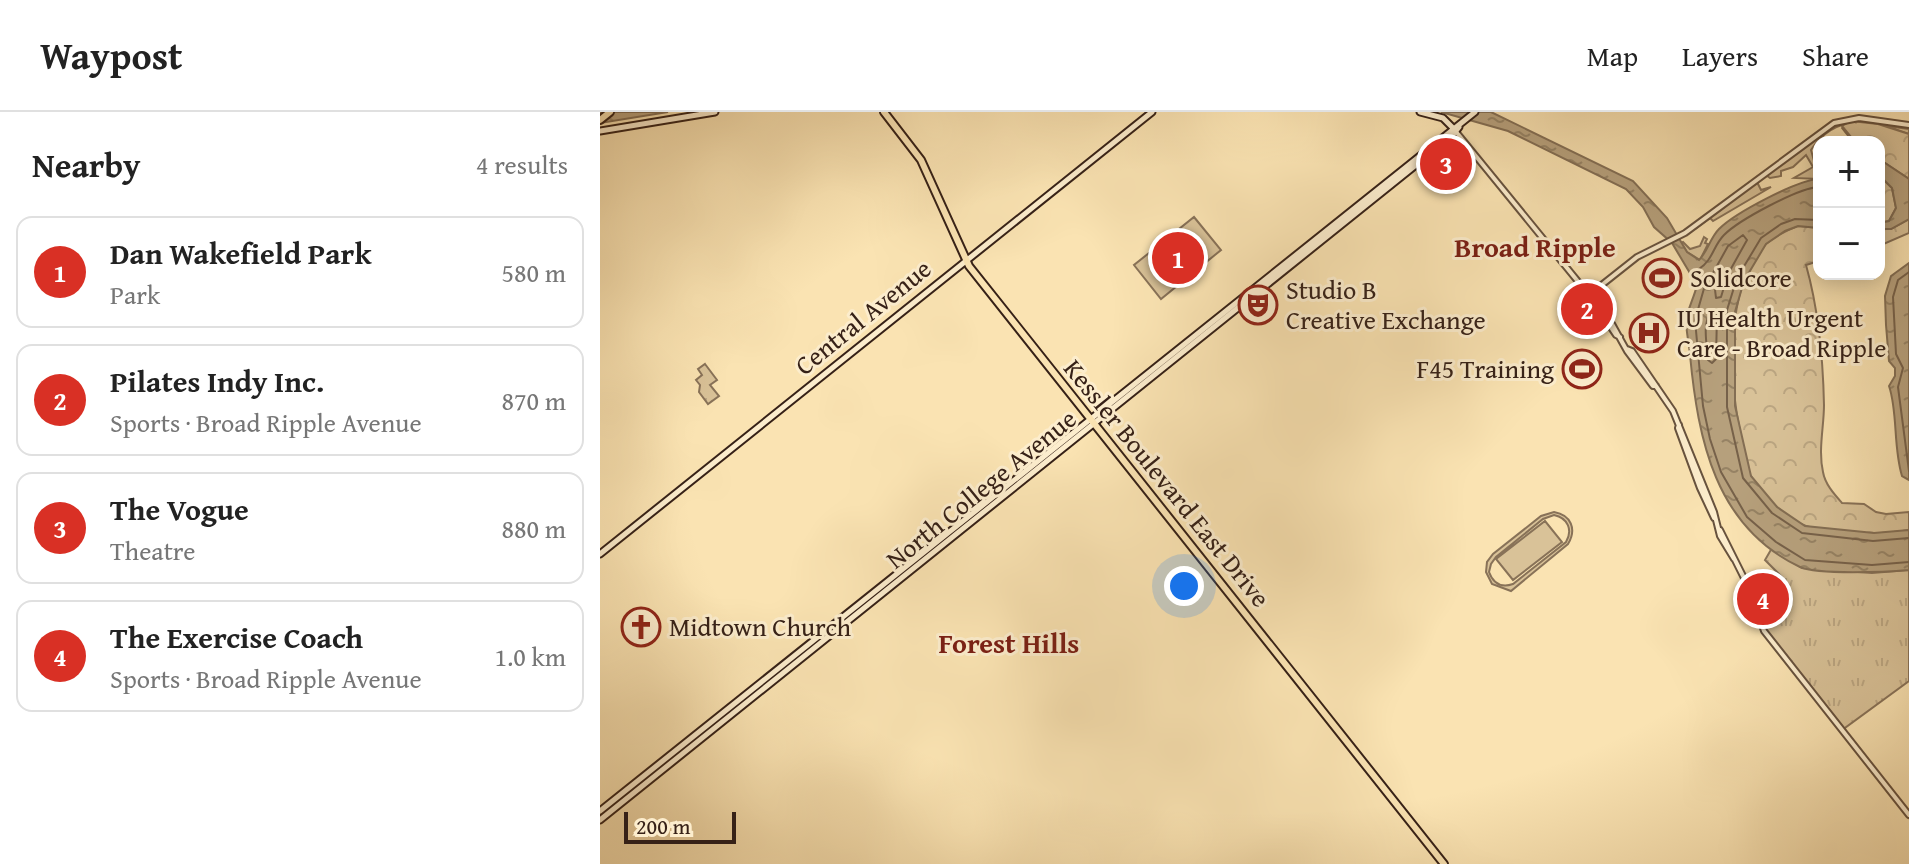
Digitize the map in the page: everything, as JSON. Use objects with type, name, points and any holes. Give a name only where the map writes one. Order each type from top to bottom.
[{"type":"main road","points":[[600,120],[610,112]]},
{"type":"main road","points":[[600,131],[715,112]]},
{"type":"main road","name":"Kessler Boulevard East Drive","points":[[884,112],[921,160],[966,260],[1444,864]]},
{"type":"main road","name":"Central Avenue","points":[[600,554],[1152,112]]},
{"type":"main road","points":[[1420,112],[1443,118],[1458,127]]},
{"type":"main road","name":"North College Avenue","points":[[600,820],[1475,112]]},
{"type":"main road","name":"North College Avenue","points":[[600,811],[1092,421]]},
{"type":"street","points":[[1589,295],[1637,257],[1680,235],[1833,124],[1859,118],[1909,125]]},
{"type":"street","points":[[1458,127],[1607,315],[1627,349],[1672,409],[1720,530],[1768,638],[1909,815]]},
{"type":"green space","points":[[1850,121],[1863,123],[1843,125],[1824,136],[1816,136]]},
{"type":"green space","points":[[1851,121],[1878,124],[1909,134],[1909,179],[1885,163],[1885,136],[1850,136],[1842,126]]},
{"type":"green space","points":[[1882,125],[1909,129],[1909,134],[1895,129]]},
{"type":"green space","points":[[1813,138],[1813,167],[1806,155],[1793,167],[1781,171],[1781,176],[1770,178],[1766,175]]},
{"type":"green space","points":[[1813,167],[1813,179],[1794,178]]},
{"type":"green space","points":[[1885,181],[1892,188],[1896,208],[1889,221],[1885,222]]},
{"type":"green space","points":[[1757,182],[1761,190],[1771,187],[1695,229]]},
{"type":"green space","points":[[1194,217],[1221,250],[1161,299],[1134,265]]},
{"type":"green space","points":[[1909,219],[1909,233],[1885,243],[1885,229]]},
{"type":"green space","points":[[1798,226],[1813,227],[1813,263],[1806,265],[1821,352],[1824,405],[1821,455],[1824,476],[1842,503],[1864,504],[1886,514],[1909,512],[1909,530],[1857,533],[1806,526],[1776,506],[1747,468],[1734,386],[1737,307],[1753,262],[1766,244]]},
{"type":"green space","points":[[1704,237],[1708,244],[1700,260],[1687,252],[1681,243],[1690,249],[1700,246]]},
{"type":"green space","points":[[705,364],[717,380],[710,385],[719,396],[708,404],[699,392],[700,385],[696,380],[702,375],[698,369]]},
{"type":"green space","points":[[1554,512],[1568,519],[1572,533],[1568,544],[1511,591],[1492,584],[1486,572],[1487,562],[1541,516]],"holes":[[[1554,515],[1569,529],[1566,542],[1513,584],[1495,582],[1489,572],[1496,557],[1543,519]]]},
{"type":"green space","points":[[1545,521],[1562,542],[1513,580],[1496,559]]},
{"type":"green space","points":[[1772,548],[1802,568],[1872,573],[1909,570],[1909,681],[1842,730],[1760,626],[1778,623],[1783,578],[1765,560]]},
{"type":"water","points":[[600,112],[668,112],[600,123]]},
{"type":"water","points":[[1441,112],[1491,112],[1633,181],[1667,218],[1687,252],[1699,260],[1727,222],[1767,198],[1813,180],[1813,227],[1798,226],[1766,244],[1744,281],[1735,312],[1735,406],[1751,476],[1777,507],[1805,526],[1874,533],[1909,530],[1909,570],[1809,570],[1771,550],[1748,529],[1716,478],[1706,448],[1686,324],[1697,285],[1672,243],[1654,227],[1643,207],[1626,189],[1508,131]]},
{"type":"water","points":[[1885,163],[1909,179],[1909,219],[1885,229],[1885,222],[1889,221],[1896,208],[1892,188],[1885,181]]},
{"type":"water","points":[[1909,263],[1909,480],[1902,476],[1897,453],[1894,407],[1889,386],[1895,376],[1895,368],[1889,361],[1885,296],[1891,276]]},
{"type":"waterway","points":[[1842,128],[1848,136]]},
{"type":"place","name":"The Vogue","points":[[1446,164]]},
{"type":"place","name":"Dan Wakefield Park","points":[[1178,258]]},
{"type":"place","name":"Solidcore","points":[[1662,278]]},
{"type":"place","name":"Studio B Creative Exchange","points":[[1258,305]]},
{"type":"place","name":"Pilates Indy Inc.","points":[[1587,309]]},
{"type":"place","name":"IU Health Urgent Care - Broad Ripple","points":[[1649,333]]},
{"type":"place","name":"F45 Training","points":[[1582,369]]},
{"type":"place","name":"The Exercise Coach","points":[[1763,599]]},
{"type":"place","name":"Midtown Church","points":[[641,627]]},
{"type":"district","name":"Broad Ripple","points":[[1535,247]]},
{"type":"district","name":"Forest Hills","points":[[1009,643]]}]
